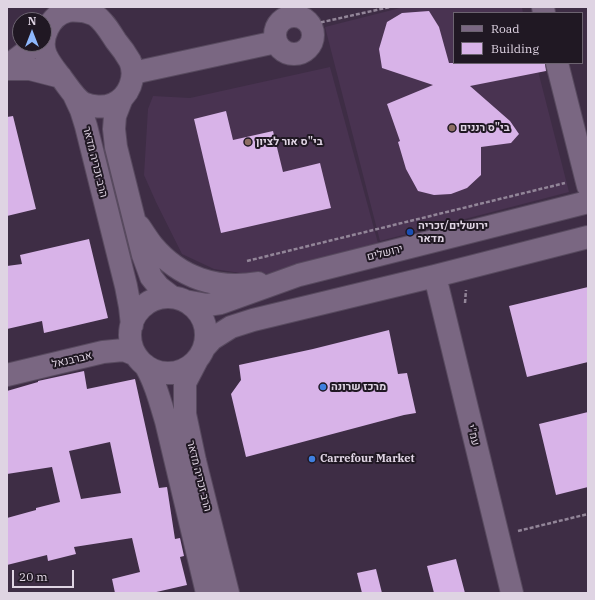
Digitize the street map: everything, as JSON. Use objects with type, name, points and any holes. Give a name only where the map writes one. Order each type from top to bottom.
[{"type":"street","points":[[45,52],[51,64],[74,95],[83,103],[105,107],[122,98],[129,90],[133,73],[130,62],[103,22],[92,11],[67,12],[57,17],[52,22]]},
{"type":"street","points":[[133,73],[276,42],[279,48],[284,52],[291,54],[298,53],[309,46],[312,40],[312,31],[309,25]]},
{"type":"street","points":[[7,66],[24,52]]},
{"type":"street","points":[[557,64],[587,182]]},
{"type":"street","points":[[7,69],[30,69],[61,77]]},
{"type":"street","name":"הרב זכריה מדאר","points":[[74,95],[86,126],[120,260],[130,307],[132,325]]},
{"type":"street","points":[[122,98],[115,116],[114,129],[116,147],[143,255],[151,277],[159,287],[194,307],[201,316],[205,326],[206,337],[200,354]]},
{"type":"street","name":"ירושלים","points":[[178,299],[207,304],[221,304],[298,275],[588,202]]},
{"type":"street","points":[[134,220],[154,246],[174,267],[200,280],[220,284],[244,285],[298,275]]},
{"type":"street","points":[[178,299],[161,298],[151,301],[137,314],[132,325],[130,335],[132,345],[141,360],[155,370],[178,372],[188,367],[212,339],[231,327],[261,318],[588,237]]},
{"type":"street","name":"עמ\"י","points":[[435,276],[512,593]]},
{"type":"street","name":"אברבנאל","points":[[7,375],[103,352],[124,350],[141,360]]},
{"type":"street","name":"הרב זכריה מדאר","points":[[200,354],[184,383],[185,414],[195,461],[228,593]]},
{"type":"street","name":"הרב זכריה מדאר","points":[[141,360],[151,375],[166,420],[208,593]]},
{"type":"path","points":[[309,25],[390,7]]},
{"type":"path","points":[[244,262],[587,182]]},
{"type":"path","points":[[498,535],[588,514]]},
{"type":"shaded area","name":"בי\"ס רננים","points":[[404,7],[522,7],[523,12],[453,12],[453,64],[536,64],[569,192],[380,241],[325,27]]},
{"type":"shaded area","name":"בי\"ס אור לציון","points":[[330,67],[378,243],[260,276],[214,269],[182,254],[144,175],[148,109],[153,96],[190,98]]},
{"type":"building","name":"בי\"ס רננים","points":[[429,11],[439,27],[449,63],[545,64],[546,71],[470,86],[510,121],[519,134],[511,143],[481,147],[481,175],[467,188],[451,194],[434,195],[418,191],[406,169],[398,142],[400,141],[387,104],[433,85],[382,68],[379,49],[387,22],[402,13]]},
{"type":"building","name":"בי\"ס אור לציון","points":[[226,111],[233,140],[273,131],[283,172],[320,163],[331,208],[221,233],[194,119]]},
{"type":"building","points":[[13,116],[36,209],[7,216],[7,117]]},
{"type":"building","points":[[89,239],[108,318],[44,333],[42,321],[7,329],[7,266],[22,264],[20,255]]},
{"type":"building","points":[[588,287],[588,362],[527,377],[509,306]]},
{"type":"building","name":"מרכז שרונה","points":[[389,330],[398,374],[407,373],[416,413],[246,457],[231,394],[241,380],[239,365],[313,349]]},
{"type":"building","points":[[84,371],[87,389],[135,379],[159,488],[167,487],[175,539],[180,538],[184,556],[180,557],[187,585],[152,593],[115,593],[112,579],[140,572],[132,538],[74,547],[76,554],[48,561],[47,555],[7,565],[7,518],[60,502],[52,467],[7,474],[7,391],[38,381]],"holes":[[[110,442],[121,493],[81,499],[69,451]]]},
{"type":"building","points":[[588,412],[588,487],[556,495],[539,424]]},
{"type":"building","points":[[456,559],[465,593],[434,593],[427,566]]},
{"type":"building","points":[[376,569],[382,593],[362,593],[357,573]]},
{"type":"place","name":"בי\"ס רננים","points":[[452,128]]},
{"type":"place","name":"בי\"ס אור לציון","points":[[248,142]]},
{"type":"place","name":"ירושלים/זכריה מדאר","points":[[410,232]]},
{"type":"place","name":"מרכז שרונה","points":[[323,387]]},
{"type":"place","name":"Carrefour Market","points":[[312,459]]}]
